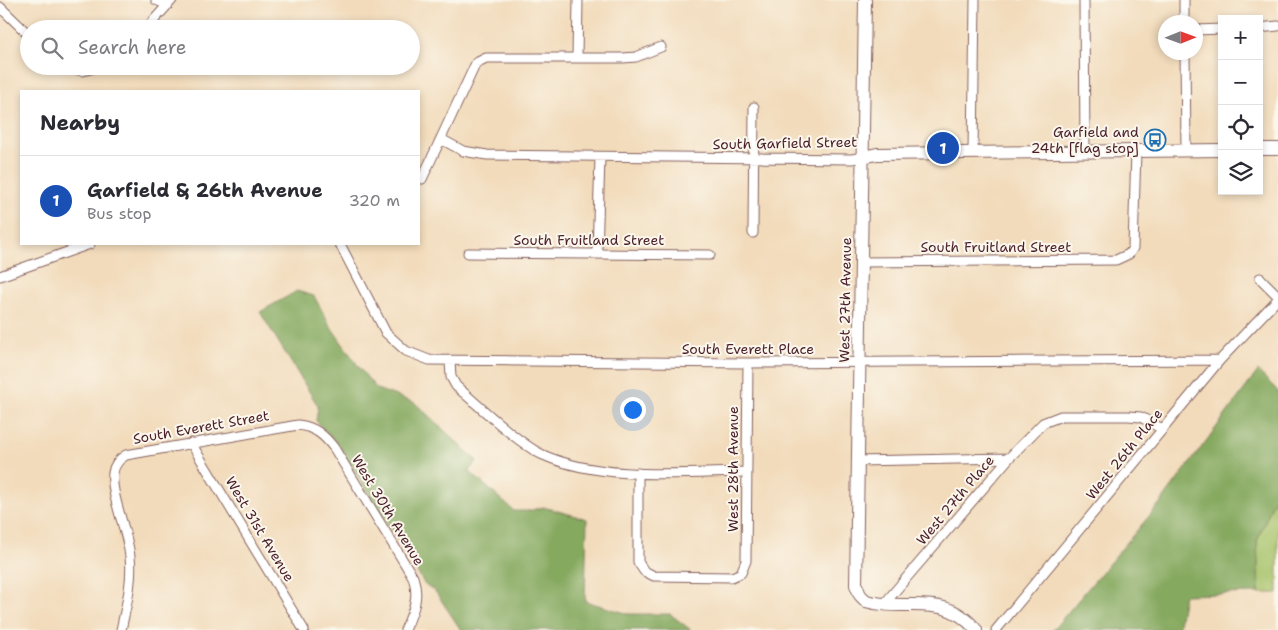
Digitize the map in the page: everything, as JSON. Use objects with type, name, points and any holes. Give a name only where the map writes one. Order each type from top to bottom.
[{"type":"main road","name":"West 27th Avenue","points":[[865,0],[856,579],[857,590],[862,598],[870,602],[885,603]]},
{"type":"main road","points":[[1263,149],[1278,149]]},
{"type":"main road","name":"South Garfield Street","points":[[863,157],[877,154],[1218,150]]},
{"type":"main road","points":[[885,603],[924,604],[947,608],[962,616],[976,630]]},
{"type":"street","points":[[156,0],[170,3]]},
{"type":"street","points":[[577,57],[578,0]]},
{"type":"street","points":[[973,153],[975,0]]},
{"type":"street","points":[[1084,0],[1085,152]]},
{"type":"street","points":[[1184,0],[1184,15]]},
{"type":"street","points":[[154,20],[170,3]]},
{"type":"street","points":[[0,8],[20,27]]},
{"type":"street","points":[[1263,28],[1278,26]]},
{"type":"street","points":[[1203,30],[1218,29]]},
{"type":"street","points":[[422,179],[476,63],[480,60],[486,58],[623,58],[636,57],[661,47]]},
{"type":"street","points":[[1185,60],[1186,150]]},
{"type":"street","points":[[753,233],[754,107]]},
{"type":"street","name":"South Garfield Street","points":[[440,139],[464,151],[486,156],[852,160],[863,157]]},
{"type":"street","name":"South Fruitland Street","points":[[861,262],[1116,260],[1128,254],[1133,248],[1136,151]]},
{"type":"street","points":[[597,254],[600,157]]},
{"type":"street","points":[[0,276],[87,245]]},
{"type":"street","name":"South Everett Place","points":[[340,245],[380,325],[394,342],[406,352],[423,358],[450,361],[748,363],[1220,360]]},
{"type":"street","name":"South Fruitland Street","points":[[468,253],[710,254]]},
{"type":"street","name":"West 26th Place","points":[[996,630],[1220,360],[1278,297],[1260,278]]},
{"type":"street","points":[[450,361],[451,377],[456,386],[542,454],[590,467],[638,473],[746,472]]},
{"type":"street","name":"West 28th Avenue","points":[[638,473],[638,562],[644,572],[654,576],[722,577],[732,577],[740,573],[746,561],[748,363]]},
{"type":"street","name":"West 27th Place","points":[[885,603],[1034,430],[1050,420],[1062,416],[1128,416],[1141,418],[1162,429]]},
{"type":"street","name":"South Everett Street","points":[[121,630],[131,568],[113,480],[114,468],[120,458],[126,455],[298,425]]},
{"type":"street","name":"West 30th Avenue","points":[[298,425],[314,428],[325,436],[413,577],[416,585],[416,601],[405,630]]},
{"type":"street","name":"West 31st Avenue","points":[[191,443],[304,630]]},
{"type":"street","points":[[857,461],[1009,458]]},
{"type":"green space","points":[[297,291],[314,296],[331,327],[361,370],[377,389],[415,403],[477,461],[469,471],[514,511],[528,511],[543,507],[587,519],[585,601],[629,614],[670,614],[691,630],[461,630],[435,591],[425,585],[338,444],[316,421],[318,406],[260,312]]},
{"type":"green space","points":[[1258,371],[1278,391],[1278,490],[1257,541],[1259,593],[1184,595],[1178,630],[1053,630],[1161,502]]},
{"type":"green space","points":[[1278,490],[1278,593],[1259,593],[1257,541]]},
{"type":"place","name":"Garfield and 24th [flag stop]","points":[[1155,140]]},
{"type":"place","name":"Garfield & 26th Avenue","points":[[943,148]]}]
